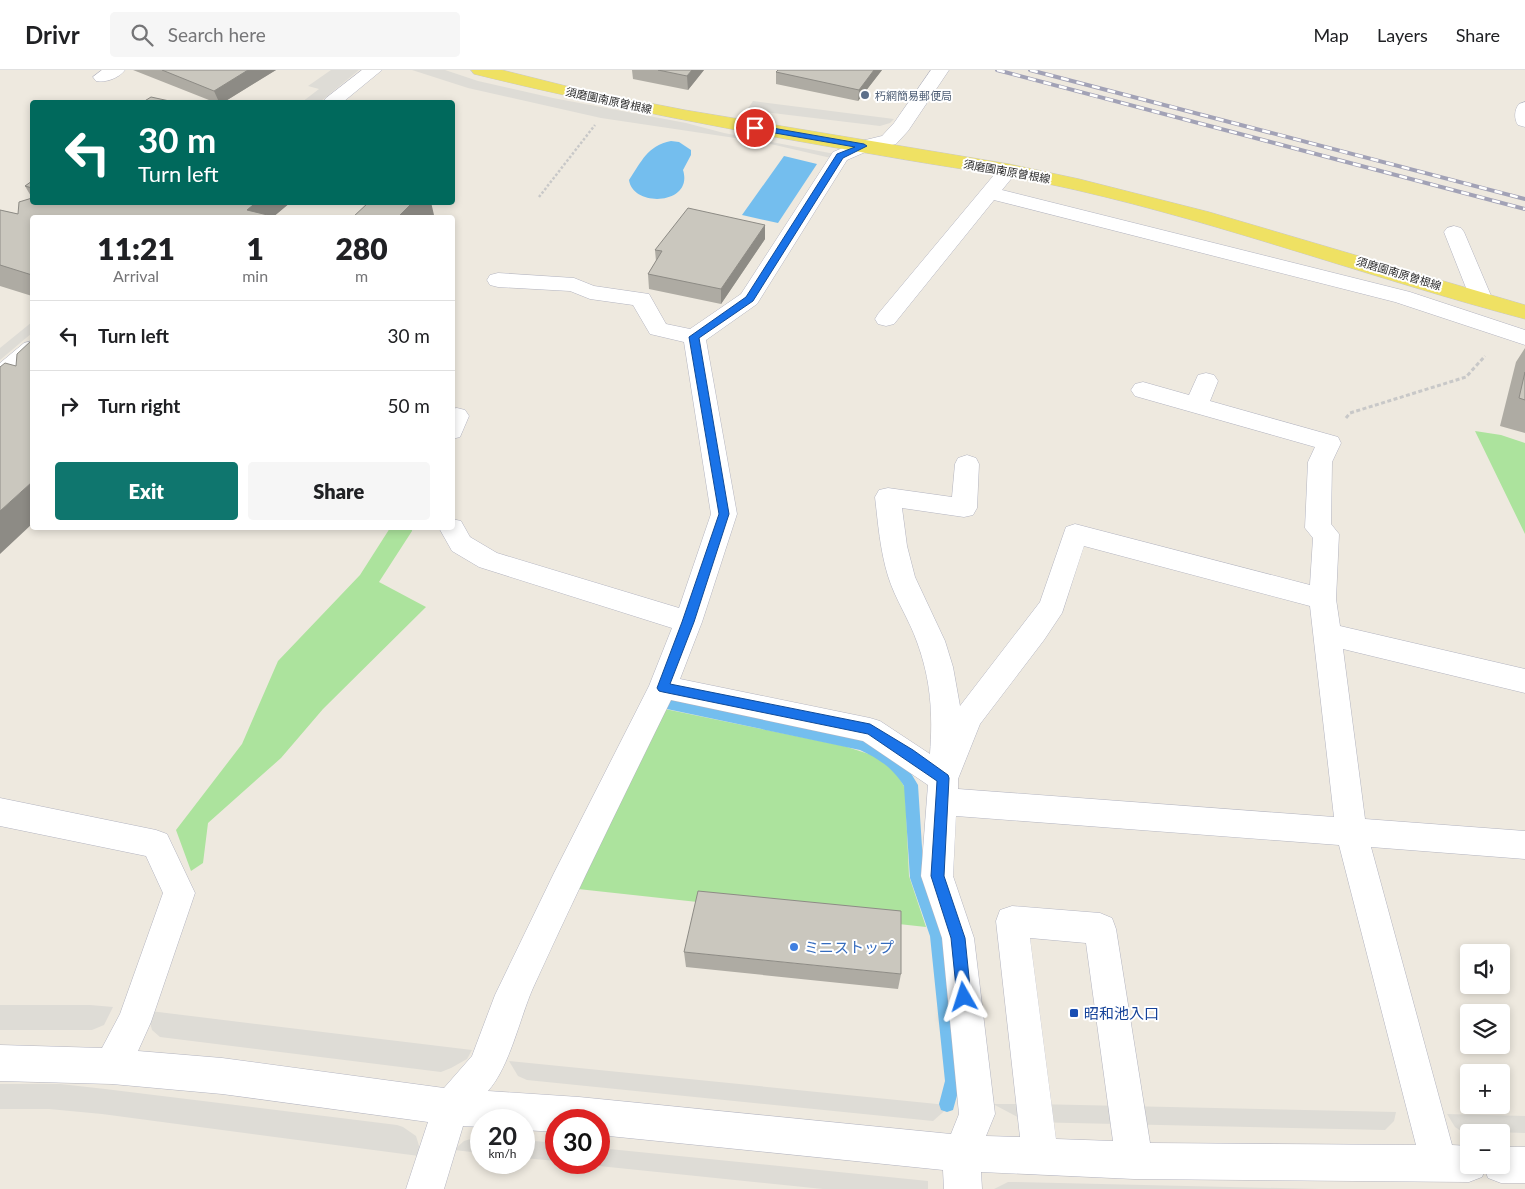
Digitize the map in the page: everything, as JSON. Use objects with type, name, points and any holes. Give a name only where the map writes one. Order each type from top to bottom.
[{"type":"main road","name":"須磨園南原曽根線","points":[[480,70],[582,95],[685,116],[1009,170],[1079,185],[1202,216],[1525,312]]},
{"type":"street","points":[[335,100],[373,70]]},
{"type":"street","points":[[498,280],[574,285],[590,292],[640,299],[658,329],[694,337],[749,299],[840,156],[864,146],[889,140],[901,127],[940,70]]},
{"type":"street","points":[[1525,108],[1525,121]]},
{"type":"street","points":[[886,319],[1009,170]]},
{"type":"street","points":[[989,193],[1402,297],[1516,336]]},
{"type":"street","points":[[1454,232],[1481,298]]},
{"type":"street","points":[[425,1189],[451,1107],[486,1066],[507,1007],[663,688],[688,622],[724,514],[694,337]]},
{"type":"street","points":[[1,374],[30,350]]},
{"type":"street","points":[[1,374],[26,380]]},
{"type":"street","points":[[1197,405],[1206,381]]},
{"type":"street","points":[[0,1063],[112,1066],[222,1076],[451,1107],[578,1115],[961,1153],[1134,1160],[1454,1164],[1350,832],[1323,599],[1326,534],[1318,528],[1320,462],[1329,443],[1143,390]]},
{"type":"street","points":[[963,1189],[961,1153],[977,1114],[958,938],[937,876],[948,714],[939,667],[931,641],[902,577],[880,493],[964,508],[967,464]]},
{"type":"street","points":[[452,530],[453,534],[466,549],[488,560],[688,622]]},
{"type":"street","points":[[942,790],[968,718],[1052,606],[1075,534],[1323,599]]},
{"type":"street","points":[[1328,634],[1525,681]]},
{"type":"street","points":[[663,688],[870,730],[908,753],[942,790],[1350,832],[1525,845]]},
{"type":"street","points":[[0,812],[156,844],[178,893],[134,1022],[112,1066]]},
{"type":"street","points":[[1040,1156],[1012,921],[1100,929],[1134,1160]]},
{"type":"street","points":[[1510,1165],[1525,1165]]},
{"type":"path","points":[[538,197],[600,118]]},
{"type":"path","points":[[1329,443],[1350,413],[1466,377],[1516,336]]},
{"type":"green space","points":[[1475,431],[1501,435],[1525,443],[1525,534]]},
{"type":"green space","points":[[389,530],[412,530],[379,582],[426,607],[323,709],[281,758],[208,823],[203,863],[191,871],[176,830],[242,744],[278,661],[360,575]]},
{"type":"green space","points":[[665,709],[844,746],[875,756],[894,769],[905,788],[909,876],[926,927],[578,889]]},
{"type":"shaded area","points":[[331,70],[359,70],[322,100],[305,100],[319,89],[308,86]]},
{"type":"shaded area","points":[[412,70],[445,70],[478,81],[553,98],[835,154],[831,158],[762,142],[601,118],[468,88]]},
{"type":"shaded area","points":[[753,101],[894,119],[890,123],[880,126],[747,110]]},
{"type":"shaded area","points":[[30,324],[30,335],[0,360],[0,348]]},
{"type":"shaded area","points":[[0,1005],[90,1005],[113,1007],[104,1025],[92,1030],[0,1030]]},
{"type":"shaded area","points":[[150,1011],[472,1050],[467,1059],[441,1072],[160,1037],[152,1030],[149,1019]]},
{"type":"shaded area","points":[[509,1061],[950,1106],[933,1121],[527,1080],[518,1076]]},
{"type":"shaded area","points":[[0,1084],[60,1084],[397,1125],[416,1136],[420,1149],[419,1156],[102,1114],[49,1109],[0,1109]]},
{"type":"shaded area","points":[[993,1104],[1396,1112],[1394,1121],[1385,1130],[1027,1122]]},
{"type":"shaded area","points":[[1447,1114],[1525,1116],[1525,1133],[1510,1133],[1510,1124],[1460,1124],[1460,1130],[1455,1127]]},
{"type":"shaded area","points":[[470,1139],[470,1152],[454,1150],[464,1141]]},
{"type":"shaded area","points":[[535,1141],[545,1142],[545,1160],[535,1159]]},
{"type":"shaded area","points":[[610,1149],[928,1181],[928,1189],[823,1189],[610,1167]]},
{"type":"shaded area","points":[[1008,1182],[1016,1182],[1319,1189],[994,1189]]},
{"type":"water","points":[[679,142],[691,150],[691,155],[683,170],[684,182],[680,190],[672,196],[662,199],[641,195],[633,189],[629,180],[646,155],[663,143]]},
{"type":"water","points":[[784,156],[817,164],[778,223],[742,215]]},
{"type":"building","points":[[162,70],[248,70],[214,91]]},
{"type":"building","points":[[658,70],[692,70],[687,76]]},
{"type":"building","points":[[778,70],[874,70],[859,90],[776,72]]},
{"type":"building","points":[[151,97],[165,100],[146,100]]},
{"type":"building","points":[[30,199],[30,205],[253,205],[247,210],[268,215],[30,215],[30,274],[0,265],[0,210],[18,214],[19,202]]},
{"type":"building","points":[[366,205],[410,205],[400,215],[355,215]]},
{"type":"building","points":[[688,208],[765,225],[721,289],[648,274],[662,251],[655,250]]},
{"type":"building","points":[[30,342],[30,484],[0,511],[0,367],[5,363],[16,366],[17,354]]},
{"type":"building","points":[[1525,372],[1525,400],[1519,398]]},
{"type":"building","name":"ミニストップ","points":[[698,891],[901,911],[901,974],[684,952]]},
{"type":"waterway","points":[[672,705],[862,745],[885,756],[901,769],[911,785],[917,878],[937,936],[953,1081],[947,1104]]},
{"type":"railway","points":[[997,70],[1525,209]]},
{"type":"railway","points":[[1030,70],[1525,199]]},
{"type":"place","name":"朽網簡易郵便局","points":[[865,95]]},
{"type":"place","name":"ミニストップ","points":[[794,947]]},
{"type":"place","name":"昭和池入口","points":[[1074,1013]]},
{"type":"route","points":[[755,128],[864,146],[840,156],[749,299],[694,337],[698,370],[724,514],[688,622],[663,688],[870,730],[908,753],[943,778],[937,876],[958,938],[964,997]]}]
